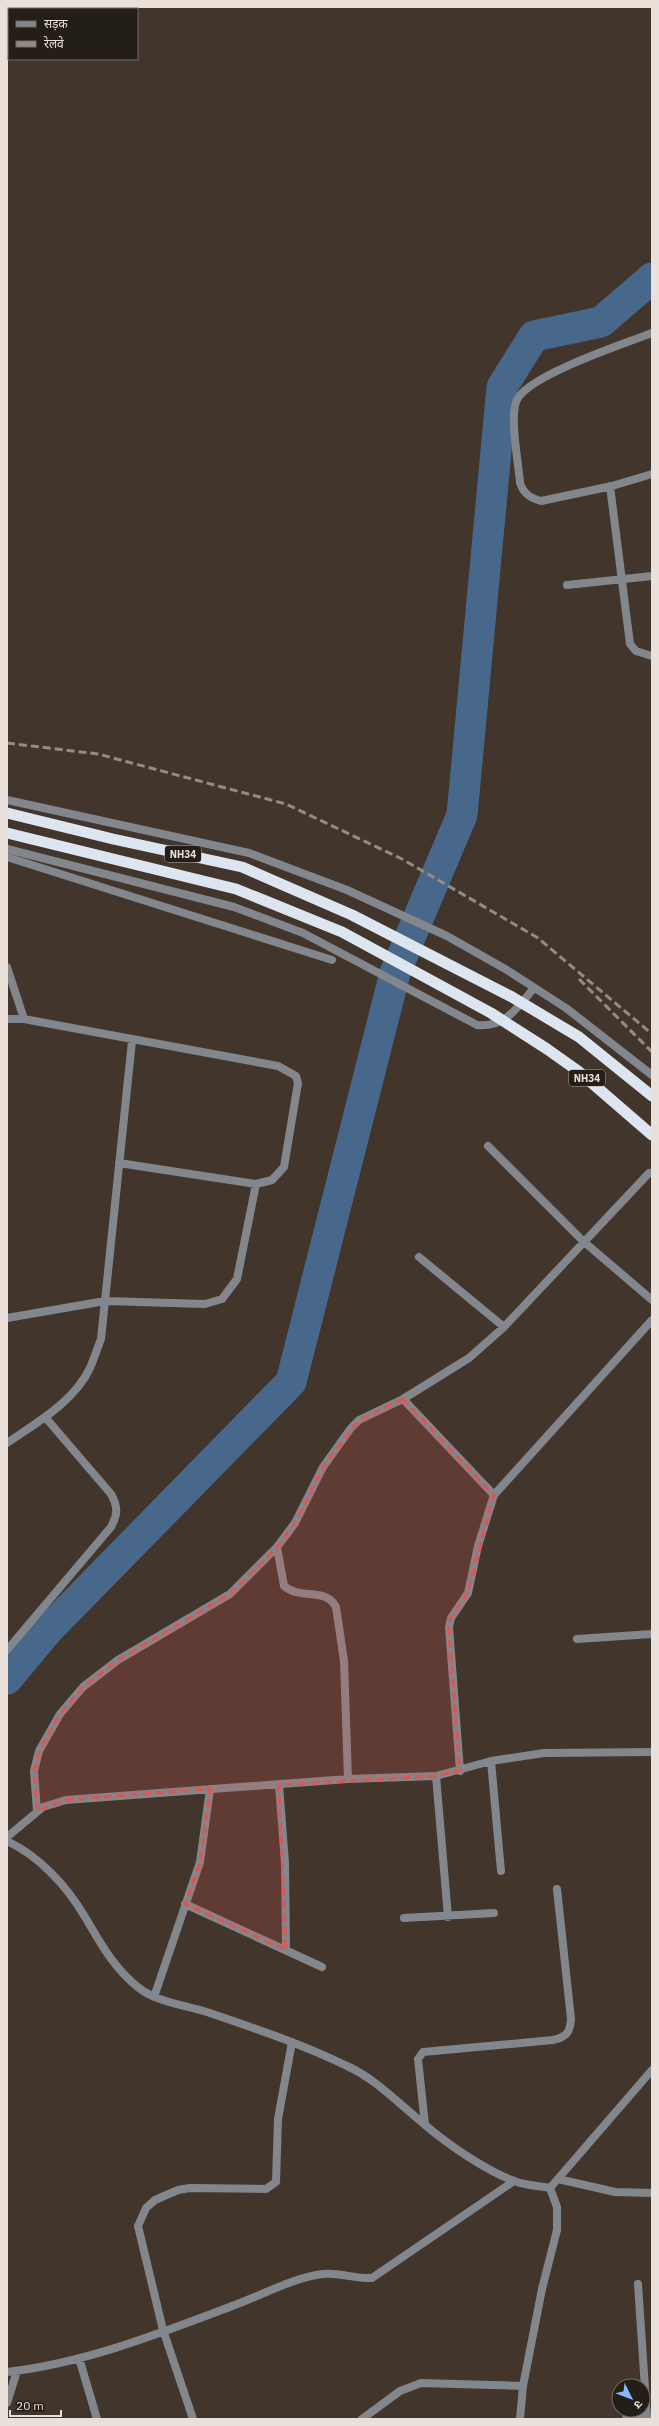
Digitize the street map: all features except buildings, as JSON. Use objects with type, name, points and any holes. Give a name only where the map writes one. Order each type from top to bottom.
[{"type":"highway","name":"NH34","points":[[7,813],[113,839],[242,867],[352,915],[535,1010],[579,1037],[652,1096]]},
{"type":"highway","name":"NH34","points":[[7,833],[236,889],[342,932],[491,1013],[516,1029],[578,1071],[652,1135]]},
{"type":"street","points":[[652,333],[563,368],[528,388],[517,398],[514,411],[520,483],[524,492],[532,498],[541,501],[610,486],[652,474]]},
{"type":"street","points":[[610,486],[620,580],[630,644],[636,651],[652,656]]},
{"type":"street","points":[[567,585],[652,576]]},
{"type":"street","points":[[7,800],[249,853],[347,890],[447,936],[534,988],[566,1008],[652,1076]]},
{"type":"street","points":[[7,852],[234,907],[303,933],[477,1025],[489,1026],[510,1016],[534,988]]},
{"type":"street","points":[[7,852],[332,960]]},
{"type":"street","points":[[7,967],[24,1019]]},
{"type":"street","points":[[7,1019],[24,1019],[132,1041],[278,1066],[296,1076],[298,1083],[284,1167],[272,1180],[256,1184],[119,1163]]},
{"type":"street","points":[[7,1443],[45,1417],[76,1390],[90,1369],[101,1339],[132,1041]]},
{"type":"street","points":[[488,1146],[583,1240],[652,1300]]},
{"type":"street","points":[[37,1811],[34,1771],[39,1752],[60,1714],[83,1687],[118,1660],[230,1594],[277,1548],[302,1511],[323,1468],[351,1428],[359,1420],[403,1398],[464,1362],[504,1327],[583,1240],[648,1173]]},
{"type":"street","points":[[7,1318],[105,1301],[205,1304],[222,1299],[237,1279],[256,1184]]},
{"type":"street","points":[[419,1257],[504,1327]]},
{"type":"street","points":[[460,1771],[449,1627],[451,1618],[470,1587],[478,1546],[494,1495],[652,1320]]},
{"type":"street","points":[[403,1398],[494,1495]]},
{"type":"street","points":[[7,1650],[111,1527],[117,1514],[116,1504],[111,1494],[45,1417]]},
{"type":"street","points":[[277,1548],[284,1586],[292,1593],[327,1596],[336,1607],[344,1661],[348,1779]]},
{"type":"street","points":[[577,1639],[652,1634]]},
{"type":"street","points":[[7,1837],[43,1807],[66,1800],[348,1779],[436,1776],[460,1771],[491,1761],[544,1753],[652,1752]]},
{"type":"street","points":[[491,1761],[501,1871]]},
{"type":"street","points":[[436,1776],[448,1917]]},
{"type":"street","points":[[279,1785],[284,1863],[286,1950]]},
{"type":"street","points":[[154,1997],[200,1862],[210,1789]]},
{"type":"street","points":[[7,1841],[27,1851],[66,1890],[112,1962],[138,1988],[154,1997],[176,2002],[292,2042],[349,2066],[385,2090],[425,2125],[464,2154],[514,2181],[550,2188]]},
{"type":"street","points":[[425,2125],[418,2059],[423,2052],[553,2040],[563,2038],[570,2031],[557,1889]]},
{"type":"street","points":[[185,1904],[322,1967]]},
{"type":"street","points":[[404,1918],[448,1917],[494,1913]]},
{"type":"street","points":[[192,2419],[164,2330],[138,2226],[141,2215],[155,2200],[178,2190],[190,2188],[266,2190],[276,2182],[278,2119],[292,2042]]},
{"type":"street","points":[[550,2188],[652,2070]]},
{"type":"street","points":[[558,2179],[615,2192],[652,2193]]},
{"type":"street","points":[[7,2372],[79,2358],[164,2330],[309,2277],[325,2274],[360,2279],[372,2278],[514,2181]]},
{"type":"street","points":[[520,2419],[523,2386],[542,2289],[557,2230],[557,2207],[550,2188]]},
{"type":"street","points":[[638,2284],[646,2378]]},
{"type":"street","points":[[79,2358],[97,2419]]},
{"type":"street","points":[[7,2403],[17,2371]]},
{"type":"street","points":[[362,2419],[400,2391],[421,2383],[523,2386]]},
{"type":"street","points":[[626,2419],[638,2418]]},
{"type":"highlighted area","points":[[403,1399],[494,1495],[468,1593],[451,1618],[449,1627],[460,1771],[436,1776],[279,1785],[286,1950],[185,1904],[200,1862],[210,1789],[66,1800],[37,1811],[34,1771],[39,1751],[60,1714],[83,1687],[118,1660],[230,1594],[277,1547],[295,1523],[323,1467],[359,1420]]},
{"type":"waterway","points":[[7,1679],[47,1631],[291,1382],[395,973],[462,815],[502,387],[534,336],[601,322],[652,278]]},
{"type":"railway","points":[[7,743],[98,754],[286,804],[402,859],[538,938],[652,1034]]},
{"type":"railway","points":[[579,979],[652,1052]]}]
